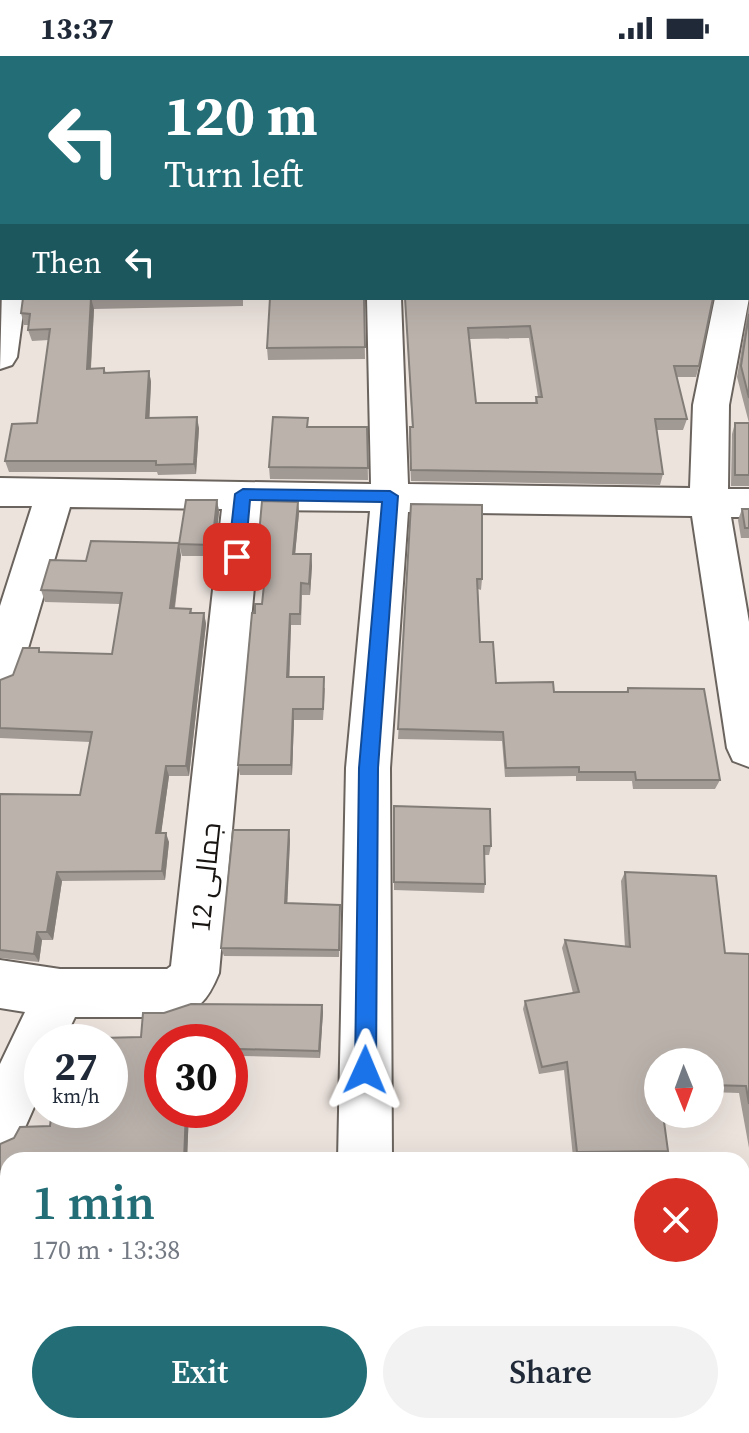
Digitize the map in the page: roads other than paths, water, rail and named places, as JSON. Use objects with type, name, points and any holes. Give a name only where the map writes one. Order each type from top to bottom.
[{"type":"street","points":[[0,357],[8,300]]},
{"type":"street","points":[[365,1152],[368,768],[390,496],[384,300]]},
{"type":"street","points":[[732,300],[711,405],[729,502],[749,748]]},
{"type":"street","points":[[0,492],[729,502]]},
{"type":"street","points":[[0,672],[55,493]]},
{"type":"street","name":"جمالی 12","points":[[60,993],[167,993],[183,990],[191,984],[196,967],[243,494]]},
{"type":"street","points":[[0,984],[60,993],[0,1122]]}]
